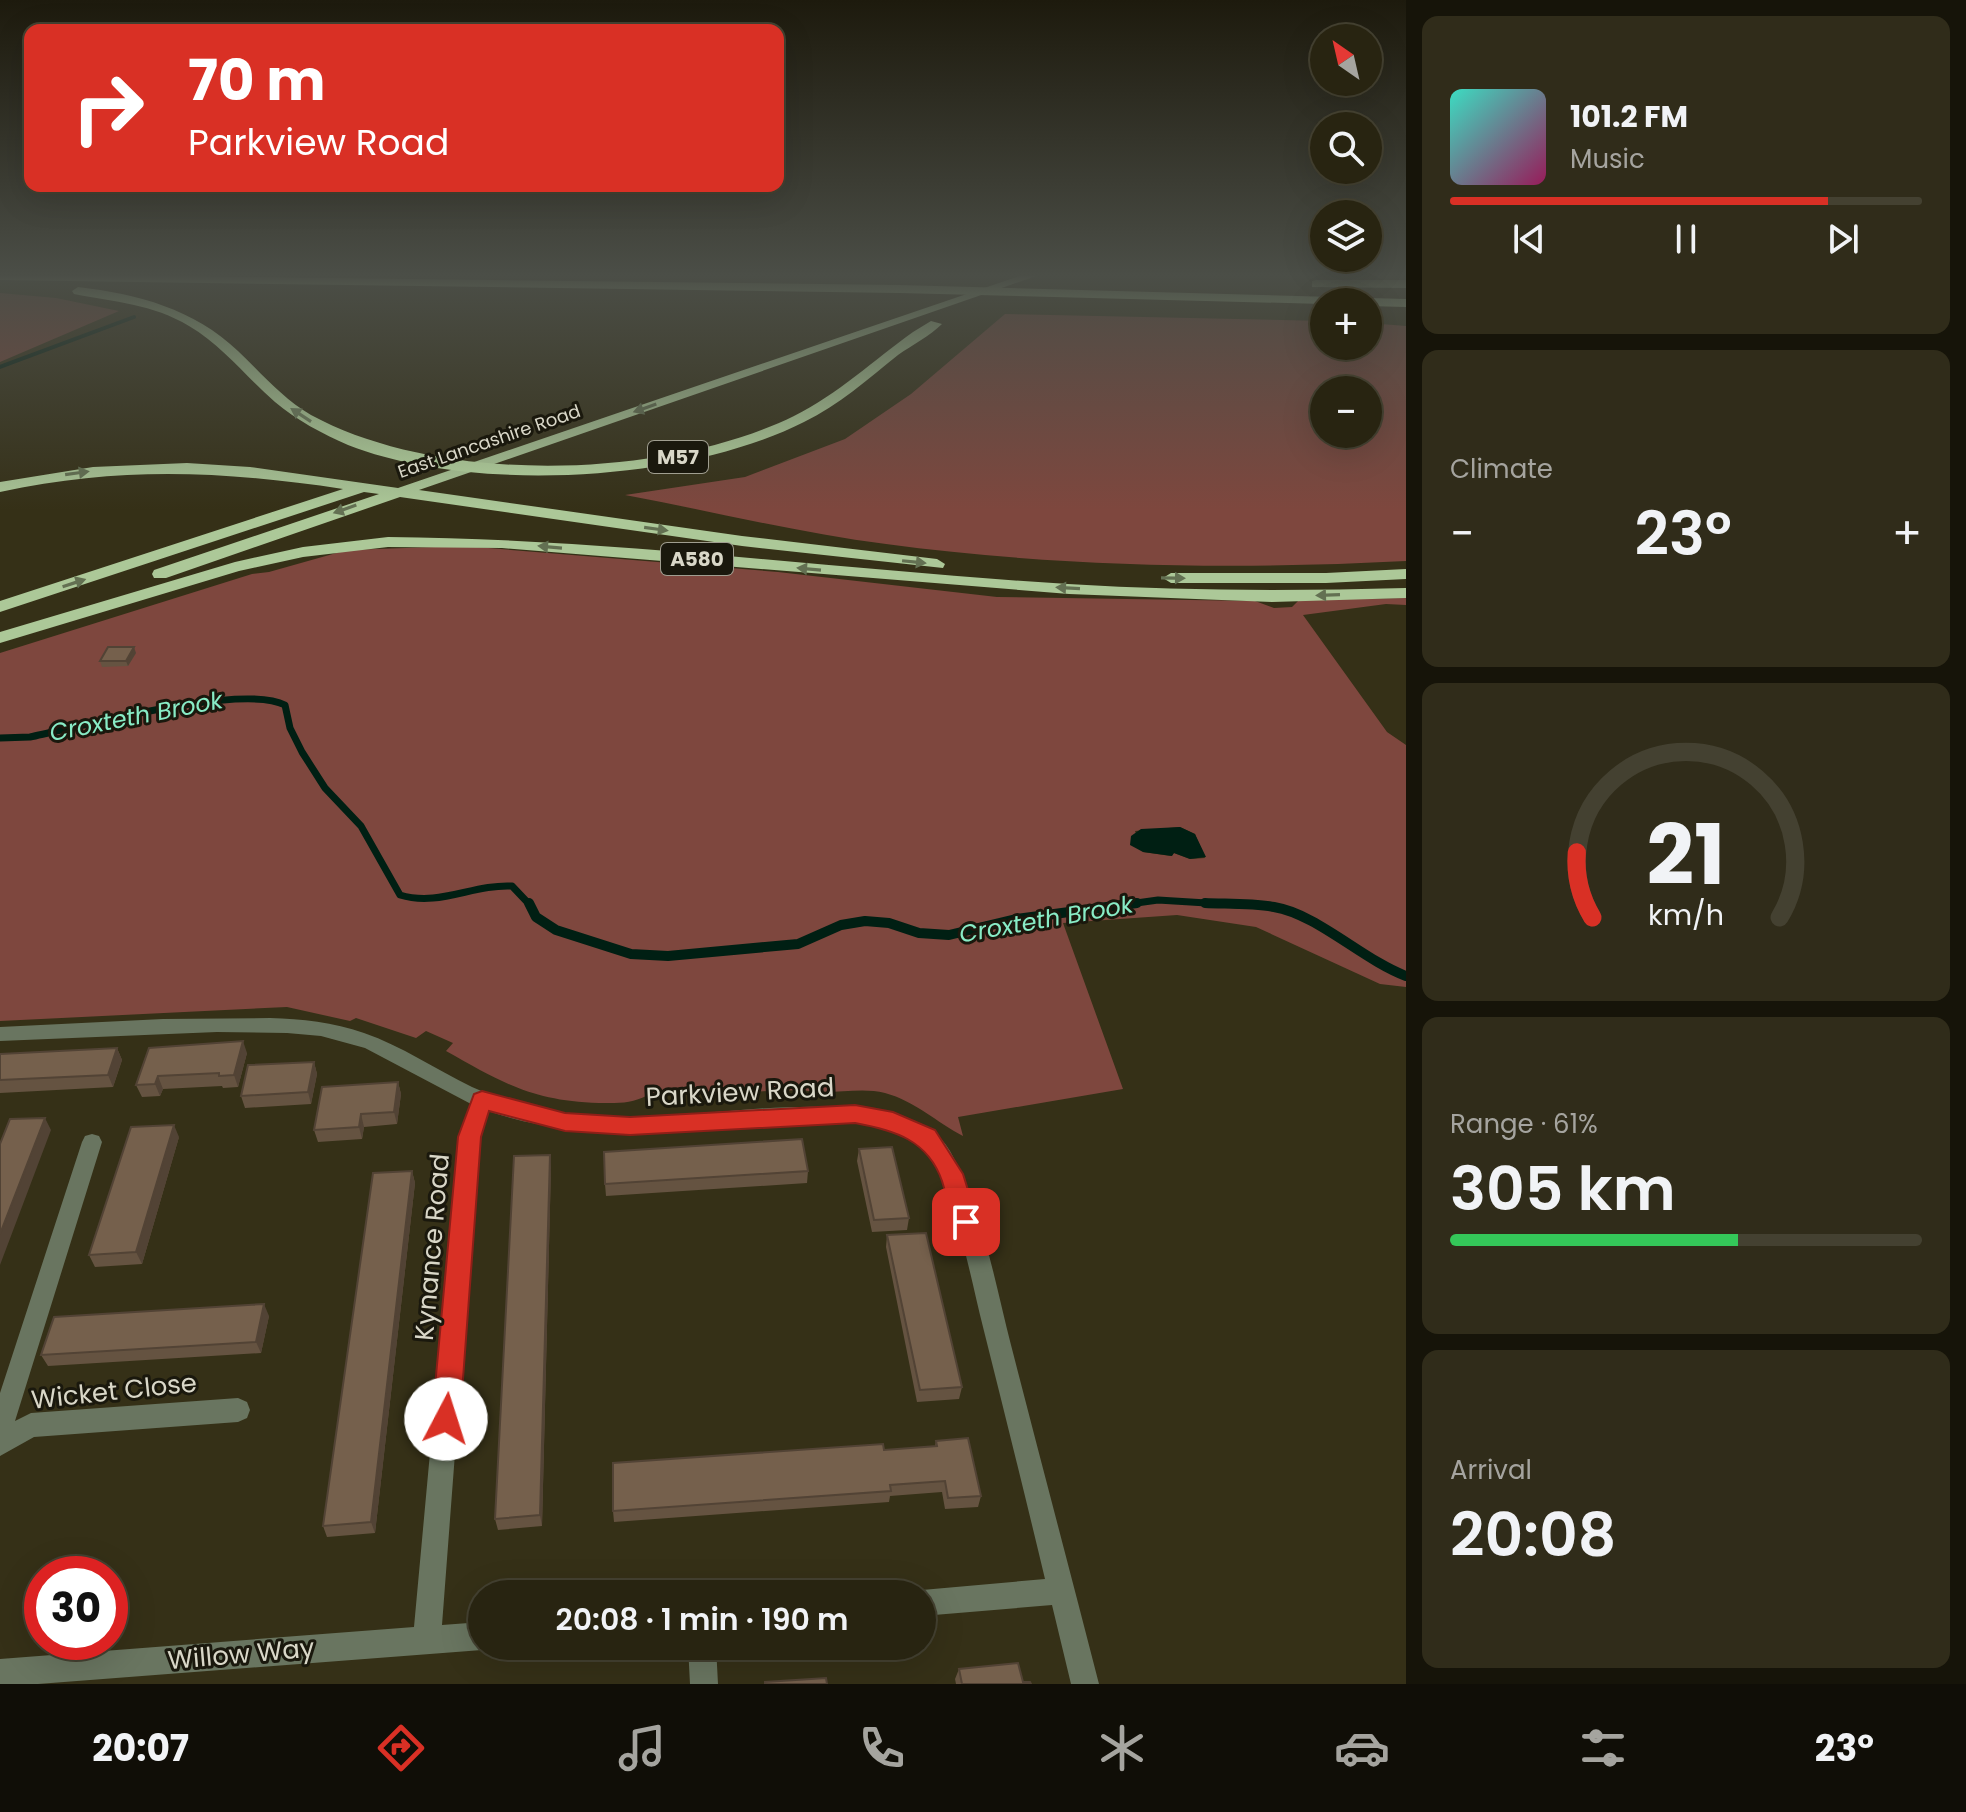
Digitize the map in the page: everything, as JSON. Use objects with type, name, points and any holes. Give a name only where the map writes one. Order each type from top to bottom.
[{"type":"highway","name":"M57","points":[[231,353],[288,407],[327,431],[372,448],[451,464],[555,469],[668,459],[735,444],[773,431],[828,403],[897,353]]},
{"type":"highway","name":"East Lancashire Road","points":[[523,433],[771,353]]},
{"type":"highway","name":"East Lancashire Road","points":[[0,630],[839,353]]},
{"type":"highway","name":"East Lancashire Road","points":[[0,607],[464,453]]},
{"type":"highway","name":"A580","points":[[0,487],[83,472],[134,467],[218,468],[286,475],[787,547],[995,569],[1255,579],[1406,574]]},
{"type":"highway","name":"A580","points":[[0,638],[158,588],[248,564],[343,546],[411,541],[502,543],[1069,589],[1272,597],[1406,593]]},
{"type":"street","name":"Parkview Road","points":[[0,1034],[133,1026],[294,1025],[354,1037],[407,1059],[482,1100],[565,1122],[630,1126],[855,1114],[893,1121],[926,1136],[951,1174],[974,1245],[1085,1684]]},
{"type":"street","name":"Kynance Road","points":[[427,1639],[469,1137],[482,1100]]},
{"type":"street","points":[[0,1431],[92,1142]]},
{"type":"street","name":"Wicket Close","points":[[0,1444],[31,1425],[238,1410]]},
{"type":"street","points":[[936,1602],[1062,1591]]},
{"type":"street","name":"Willow Way","points":[[0,1673],[468,1637]]},
{"type":"street","points":[[703,1660],[704,1684]]},
{"type":"shaded area","points":[[0,353],[22,353],[0,362]]},
{"type":"shaded area","points":[[960,353],[1310,353],[1310,360],[1382,360],[1382,353],[1406,353],[1406,561],[1211,566],[1015,558],[853,539],[625,495],[745,477],[845,439],[911,394]]},
{"type":"shaded area","points":[[464,546],[778,572],[997,597],[1255,601],[1274,608],[1292,607],[1299,600],[1406,598],[1406,605],[1386,604],[1303,615],[1387,732],[1406,745],[1406,987],[1380,984],[1256,927],[1177,915],[1063,923],[1123,1089],[958,1117],[963,1136],[906,1101],[875,1091],[648,1095],[613,1103],[555,1099],[519,1088],[485,1072],[446,1051],[453,1043],[426,1031],[416,1038],[356,1018],[350,1021],[287,1007],[0,1021],[0,653],[252,574],[347,550]],"holes":[[[1180,827],[1195,834],[1205,858],[1190,859],[1174,853],[1171,856],[1143,852],[1135,831]]]},
{"type":"shaded area","points":[[1180,827],[1195,834],[1206,857],[1190,859],[1174,853],[1172,856],[1143,852],[1130,845],[1131,836],[1141,829]]},
{"type":"building","points":[[108,647],[134,647],[126,661],[100,661]]},
{"type":"building","points":[[243,1041],[234,1075],[158,1076],[155,1084],[136,1085],[149,1048]]},
{"type":"building","points":[[117,1048],[108,1075],[0,1080],[0,1054]]},
{"type":"building","points":[[314,1062],[308,1092],[241,1096],[248,1065]]},
{"type":"building","points":[[398,1082],[394,1112],[361,1114],[359,1127],[314,1130],[322,1087]]},
{"type":"building","points":[[45,1118],[0,1234],[0,1144],[10,1119]]},
{"type":"building","points":[[174,1125],[136,1252],[89,1255],[131,1127]]},
{"type":"building","points":[[802,1139],[808,1171],[605,1184],[604,1152]]},
{"type":"building","points":[[892,1147],[909,1218],[874,1220],[859,1149]]},
{"type":"building","points":[[550,1155],[540,1515],[495,1519],[514,1156]]},
{"type":"building","points":[[412,1171],[371,1522],[323,1526],[373,1173]]},
{"type":"building","points":[[926,1233],[962,1387],[920,1390],[887,1235]]},
{"type":"building","points":[[264,1304],[256,1342],[41,1355],[54,1317]]},
{"type":"building","points":[[968,1438],[981,1496],[948,1498],[945,1481],[890,1485],[891,1491],[613,1511],[613,1463],[883,1444],[884,1450],[937,1446],[936,1441]]},
{"type":"building","points":[[1018,1663],[1023,1682],[1031,1684],[962,1684],[959,1669]]},
{"type":"building","points":[[826,1678],[827,1684],[765,1684],[765,1682]]},
{"type":"waterway","points":[[0,367],[39,353]]},
{"type":"waterway","name":"Croxteth Brook","points":[[0,738],[30,737],[200,703],[235,699],[264,700],[285,705],[290,728],[302,752],[325,788],[361,826],[400,895],[442,897],[512,886],[530,905]]},
{"type":"waterway","name":"Croxteth Brook","points":[[1124,905],[1158,900],[1209,903]]},
{"type":"waterway","name":"Croxteth Brook","points":[[1124,905],[1137,903]]},
{"type":"waterway","name":"Croxteth Brook","points":[[1205,903],[1209,903]]},
{"type":"waterway","name":"Croxteth Brook","points":[[1209,903],[1257,905],[1290,911],[1406,976]]},
{"type":"waterway","name":"Croxteth Brook","points":[[1209,903],[1239,905]]},
{"type":"waterway","name":"Croxteth Brook","points":[[530,905],[536,917],[556,930],[631,954],[668,956],[798,944],[841,925],[865,921],[889,923],[919,933],[949,935],[1016,919],[1124,905]]},
{"type":"route","points":[[446,1419],[469,1137],[482,1100],[565,1122],[630,1126],[855,1114],[893,1121],[926,1136],[951,1174],[966,1222]]}]
